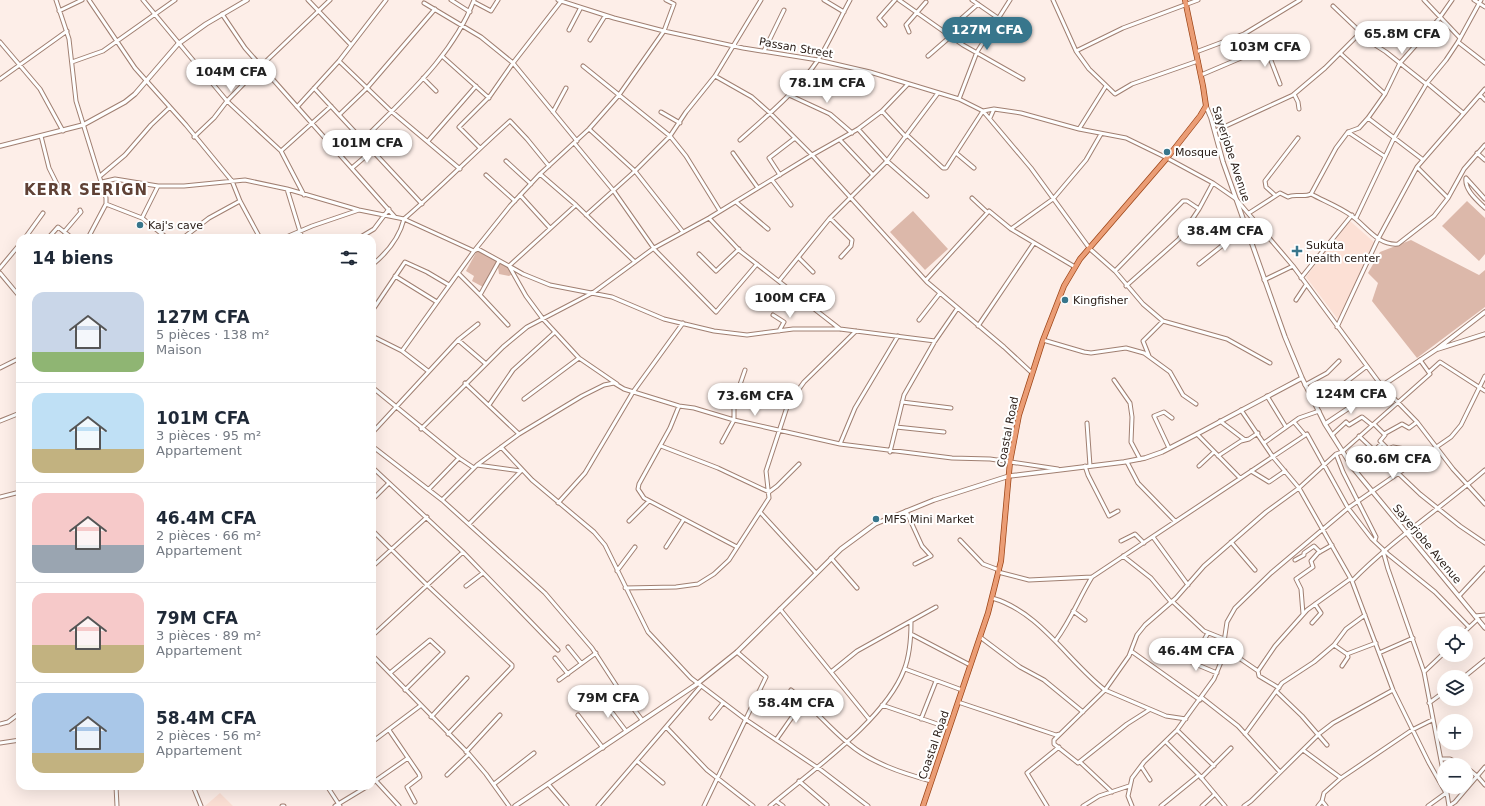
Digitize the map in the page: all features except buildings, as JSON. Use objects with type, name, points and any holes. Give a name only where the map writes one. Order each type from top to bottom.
[{"type":"main road","name":"Sayerjobe Avenue","points":[[1186,2],[1206,106]]},
{"type":"main road","name":"Coastal Road","points":[[923,806],[992,598],[998,571],[1010,462],[1019,415],[1043,340],[1064,286],[1075,268],[1167,158],[1200,116],[1206,106]]},
{"type":"street","points":[[56,0],[67,31],[72,62],[74,95],[102,182],[106,204],[90,234]]},
{"type":"street","points":[[59,11],[82,0]]},
{"type":"street","points":[[90,0],[116,42],[135,68],[232,181],[240,201],[258,234]]},
{"type":"street","points":[[143,0],[178,44],[227,101],[281,151],[304,195]]},
{"type":"street","points":[[72,62],[103,51],[175,0]]},
{"type":"street","points":[[0,146],[83,125],[126,102],[147,81],[178,44],[222,14],[247,0]]},
{"type":"street","points":[[308,0],[351,45]]},
{"type":"street","points":[[194,137],[214,118],[227,101],[261,66],[330,0]]},
{"type":"street","points":[[297,107],[339,60],[386,0]]},
{"type":"street","points":[[451,0],[470,12]]},
{"type":"street","points":[[363,140],[423,78],[442,56],[470,12],[474,1],[491,11],[498,0]]},
{"type":"street","points":[[402,351],[474,251],[520,195],[540,174],[589,129],[619,95],[664,31],[674,4],[666,0]]},
{"type":"street","points":[[671,11],[676,0]]},
{"type":"street","points":[[586,215],[612,190],[636,171],[670,136],[715,76],[761,0]]},
{"type":"street","points":[[824,0],[844,12]]},
{"type":"street","points":[[740,140],[789,95],[818,60],[850,0]]},
{"type":"street","points":[[885,25],[878,18],[895,0]]},
{"type":"street","points":[[899,0],[951,36],[1023,79]]},
{"type":"street","points":[[972,0],[998,18]]},
{"type":"street","points":[[959,99],[977,52],[1010,0]]},
{"type":"street","points":[[1053,0],[1076,51],[1106,86],[1115,94],[1118,94],[1132,84],[1198,61]]},
{"type":"street","points":[[1076,51],[1123,28],[1186,2],[1198,0]]},
{"type":"street","points":[[1196,52],[1244,34],[1300,0]]},
{"type":"street","points":[[1424,0],[1460,38]]},
{"type":"street","points":[[1249,213],[1280,193],[1288,197],[1291,195],[1306,196],[1311,194],[1336,148],[1348,132],[1359,128],[1368,118],[1385,94],[1400,63],[1440,17],[1452,0]]},
{"type":"street","points":[[1474,0],[1480,2],[1485,7]]},
{"type":"street","points":[[480,148],[459,128],[488,98],[560,1]]},
{"type":"street","name":"Passan Street","points":[[560,1],[605,16],[664,31],[734,46],[818,60],[870,72],[959,99],[984,111]]},
{"type":"street","points":[[909,32],[906,25],[926,2]]},
{"type":"street","points":[[1356,218],[1384,156],[1394,138],[1427,82],[1446,60],[1458,42],[1480,2]]},
{"type":"street","points":[[424,3],[482,37],[513,63],[576,142],[654,248],[672,268],[717,312],[757,264]]},
{"type":"street","points":[[946,32],[978,4]]},
{"type":"street","points":[[1333,6],[1372,44],[1400,63],[1425,83],[1427,82],[1463,113]]},
{"type":"street","points":[[569,30],[580,8]]},
{"type":"street","points":[[339,115],[367,88],[435,9]]},
{"type":"street","points":[[764,51],[784,10]]},
{"type":"street","points":[[222,14],[246,48],[261,66],[389,209],[395,218]]},
{"type":"street","points":[[590,40],[605,16]]},
{"type":"street","points":[[0,79],[67,31]]},
{"type":"street","points":[[1215,131],[1294,94],[1360,33]]},
{"type":"street","points":[[928,56],[951,36]]},
{"type":"street","points":[[1201,75],[1274,40]]},
{"type":"street","points":[[0,42],[40,89],[63,131]]},
{"type":"street","points":[[1458,42],[1485,63]]},
{"type":"street","points":[[1265,45],[1280,84]]},
{"type":"street","points":[[1340,53],[1385,94]]},
{"type":"street","points":[[442,56],[488,98]]},
{"type":"street","points":[[339,60],[391,111],[428,140],[460,169]]},
{"type":"street","points":[[583,66],[670,136],[686,156],[720,211]]},
{"type":"street","points":[[715,76],[752,97],[770,113],[812,155],[926,280],[1032,373]]},
{"type":"street","points":[[423,78],[436,91]]},
{"type":"street","points":[[421,428],[465,383],[503,347],[527,327],[594,292],[654,248],[709,218],[812,155],[852,133],[882,110],[908,84]]},
{"type":"street","points":[[428,140],[476,86]]},
{"type":"street","points":[[1079,129],[1106,86]]},
{"type":"street","points":[[314,88],[422,204]]},
{"type":"street","points":[[553,112],[566,88]]},
{"type":"street","points":[[1337,327],[1378,239],[1416,167],[1485,89]]},
{"type":"street","points":[[779,281],[830,218],[887,161],[938,93]]},
{"type":"street","points":[[1294,94],[1298,102],[1299,109]]},
{"type":"street","points":[[789,95],[830,114],[852,133]]},
{"type":"street","points":[[1480,95],[1485,100]]},
{"type":"street","points":[[281,151],[331,106]]},
{"type":"street","name":"Sayerjobe Avenue","points":[[1206,106],[1236,199],[1285,337],[1302,378],[1325,424],[1342,452],[1372,492],[1485,628]]},
{"type":"street","points":[[100,176],[125,155],[151,125],[170,107]]},
{"type":"street","points":[[882,110],[907,136],[942,168],[948,167],[984,111],[994,109],[1045,119],[1101,134],[1126,138],[1213,183],[1236,199],[1249,213],[1293,266],[1381,385],[1417,422],[1436,447],[1485,504]]},
{"type":"street","points":[[990,118],[994,109]]},
{"type":"street","points":[[984,111],[1031,168],[1052,199],[1090,249],[1115,271],[1142,304],[1163,321],[1227,339],[1270,363]]},
{"type":"street","points":[[661,112],[680,123]]},
{"type":"street","points":[[1368,118],[1422,159]]},
{"type":"street","points":[[376,261],[394,243],[401,231],[404,219],[460,169],[480,148],[510,121],[549,166]]},
{"type":"street","points":[[589,129],[636,171],[684,232]]},
{"type":"street","points":[[858,129],[887,161],[927,196]]},
{"type":"street","points":[[1348,132],[1384,156]]},
{"type":"street","points":[[1011,229],[1052,199],[1086,160],[1101,134]]},
{"type":"street","points":[[42,136],[49,168],[58,186],[50,192]]},
{"type":"street","points":[[780,175],[769,158],[795,138]]},
{"type":"street","points":[[1275,195],[1266,187],[1265,182],[1298,138]]},
{"type":"street","points":[[840,140],[873,175]]},
{"type":"street","points":[[1311,194],[1352,215],[1378,239],[1391,245],[1398,244],[1434,216],[1448,198],[1462,174],[1477,153],[1485,145]]},
{"type":"street","points":[[352,168],[373,150]]},
{"type":"street","points":[[733,153],[758,188]]},
{"type":"street","points":[[956,153],[974,168]]},
{"type":"street","points":[[1477,153],[1485,160]]},
{"type":"street","points":[[506,161],[531,184]]},
{"type":"street","points":[[1416,167],[1448,198]]},
{"type":"street","points":[[540,174],[576,205],[635,262]]},
{"type":"street","points":[[1462,174],[1485,199]]},
{"type":"street","points":[[486,175],[515,201]]},
{"type":"street","points":[[1466,178],[1465,182],[1472,195],[1485,208]]},
{"type":"street","points":[[102,182],[115,179],[158,186],[184,186],[245,180],[287,189],[304,195],[348,205],[359,210],[404,219],[474,251],[478,249],[523,274],[550,285],[594,292],[627,303],[664,319],[714,331],[747,335],[793,329],[840,329],[935,341]]},
{"type":"street","points":[[772,180],[791,205]]},
{"type":"street","points":[[1126,286],[1179,239],[1199,209],[1213,183]]},
{"type":"street","points":[[142,218],[158,186]]},
{"type":"street","points":[[287,189],[300,234]]},
{"type":"street","points":[[520,195],[550,228]]},
{"type":"street","points":[[972,198],[987,212],[990,211],[1011,229],[1075,268]]},
{"type":"street","points":[[188,234],[209,218],[240,201]]},
{"type":"street","points":[[1115,271],[1183,201],[1187,201],[1199,209]]},
{"type":"street","points":[[736,202],[768,229]]},
{"type":"street","points":[[106,204],[142,218],[162,234]]},
{"type":"street","points":[[509,266],[576,205]]},
{"type":"street","points":[[366,234],[374,229],[389,209]]},
{"type":"street","points":[[64,232],[81,212],[80,210]]},
{"type":"street","points":[[293,234],[359,210]]},
{"type":"street","points":[[926,280],[987,212]]},
{"type":"street","points":[[28,234],[43,213]]},
{"type":"street","points":[[1301,278],[1352,215]]},
{"type":"street","points":[[709,218],[739,249],[840,329]]},
{"type":"street","points":[[830,218],[852,240],[851,246],[841,257]]},
{"type":"street","points":[[52,234],[58,227],[67,234]]},
{"type":"street","points":[[1199,264],[1228,241],[1248,234]]},
{"type":"street","points":[[978,326],[1034,243]]},
{"type":"street","points":[[0,268],[16,249]]},
{"type":"street","points":[[698,254],[716,271],[739,249]]},
{"type":"street","points":[[799,258],[813,272]]},
{"type":"street","points":[[480,295],[499,261]]},
{"type":"street","points":[[376,305],[405,262],[449,285]]},
{"type":"street","points":[[509,266],[526,296],[543,319],[579,358],[618,385],[633,392],[679,406],[694,408],[734,420],[840,444],[890,452],[1010,462],[1062,470]]},
{"type":"street","points":[[1264,280],[1293,266]]},
{"type":"street","points":[[0,273],[16,292]]},
{"type":"street","points":[[458,273],[508,325]]},
{"type":"street","points":[[395,276],[437,302]]},
{"type":"street","points":[[1296,300],[1306,285]]},
{"type":"street","points":[[919,320],[940,293]]},
{"type":"street","points":[[890,452],[904,395],[935,341],[958,309]]},
{"type":"street","points":[[1325,424],[1436,349],[1485,312]]},
{"type":"street","points":[[773,315],[784,322],[779,331]]},
{"type":"street","points":[[1150,357],[1143,341],[1163,321]]},
{"type":"street","points":[[558,503],[585,473],[633,392],[683,323]]},
{"type":"street","points":[[376,429],[458,340],[478,324]]},
{"type":"street","points":[[489,405],[513,370],[555,332]]},
{"type":"street","points":[[625,588],[676,587],[698,584],[714,574],[729,560],[769,498],[766,471],[788,404],[795,393],[856,332]]},
{"type":"street","points":[[1436,349],[1485,334]]},
{"type":"street","points":[[840,444],[855,408],[898,336]]},
{"type":"street","points":[[376,338],[402,351],[428,371]]},
{"type":"street","points":[[458,340],[486,364]]},
{"type":"street","points":[[1043,340],[1092,353],[1126,348],[1135,349],[1150,357],[1170,372],[1182,395],[1196,404]]},
{"type":"street","points":[[524,399],[579,358]]},
{"type":"street","points":[[0,368],[16,360]]},
{"type":"street","points":[[1420,360],[1429,372]]},
{"type":"street","points":[[1306,385],[1327,373],[1339,361]]},
{"type":"street","points":[[1112,792],[1080,762],[1078,763],[1054,744],[1054,740],[1105,690],[1131,651],[1137,635],[1144,625],[1171,602],[1204,566],[1231,542],[1266,512],[1299,488],[1336,454],[1342,452],[1430,374],[1429,372],[1440,362],[1485,391]]},
{"type":"street","points":[[1341,386],[1367,366]]},
{"type":"street","points":[[722,442],[734,420],[734,402],[745,370]]},
{"type":"street","points":[[1132,806],[1128,796],[1132,778],[1141,766],[1166,742],[1186,719],[1217,673],[1221,662],[1227,622],[1235,608],[1271,573],[1322,528],[1397,473],[1457,432],[1485,376]]},
{"type":"street","points":[[515,806],[549,785],[642,720],[699,685],[737,652],[831,558],[854,538],[875,524],[906,511],[1008,476],[1127,462],[1140,459],[1169,448],[1198,434],[1302,378]]},
{"type":"street","points":[[1114,380],[1130,403],[1132,417],[1132,442],[1140,459]]},
{"type":"street","points":[[465,383],[519,434]]},
{"type":"street","points":[[442,500],[476,466],[519,434],[595,389],[609,384],[618,385]]},
{"type":"street","points":[[376,391],[459,458],[476,466],[522,470]]},
{"type":"street","points":[[1267,396],[1286,427]]},
{"type":"street","points":[[902,402],[951,408]]},
{"type":"street","points":[[679,406],[661,446],[639,484],[638,489],[640,494],[649,501],[737,547]]},
{"type":"street","points":[[1241,410],[1273,457],[1299,488],[1351,580],[1393,690],[1412,730],[1437,776]]},
{"type":"street","points":[[1264,443],[1299,418],[1319,411]]},
{"type":"street","points":[[1169,448],[1154,416],[1164,412],[1172,418]]},
{"type":"street","points":[[0,421],[16,415]]},
{"type":"street","points":[[1332,435],[1346,422],[1349,425],[1362,417],[1384,434]]},
{"type":"street","points":[[1220,421],[1245,440]]},
{"type":"street","points":[[1294,422],[1305,435],[1307,434],[1348,508],[1383,550],[1435,592],[1468,626]]},
{"type":"street","points":[[1374,451],[1382,443],[1380,441],[1385,435],[1384,434],[1402,424],[1409,428],[1417,422]]},
{"type":"street","points":[[1087,423],[1088,474],[1109,516],[1118,511]]},
{"type":"street","points":[[896,427],[944,432]]},
{"type":"street","points":[[1198,434],[1240,478]]},
{"type":"street","points":[[1218,456],[1258,434]]},
{"type":"street","points":[[1056,640],[1066,626],[1073,610],[1092,577],[1305,435]]},
{"type":"street","points":[[1359,436],[1397,473],[1460,526],[1485,543]]},
{"type":"street","points":[[1382,443],[1388,449],[1393,447],[1405,449],[1415,462]]},
{"type":"street","points":[[661,446],[718,468],[769,492]]},
{"type":"street","points":[[501,447],[532,480],[594,532],[605,545],[648,632],[699,685],[815,768],[821,770],[868,806]]},
{"type":"street","points":[[376,449],[442,500],[545,594],[596,653],[618,688],[642,720]]},
{"type":"street","points":[[1199,466],[1214,452]]},
{"type":"street","points":[[1336,454],[1376,537],[1375,540]]},
{"type":"street","points":[[429,489],[459,458]]},
{"type":"street","points":[[1127,462],[1138,483],[1175,521]]},
{"type":"street","points":[[769,492],[799,464]]},
{"type":"street","points":[[469,524],[522,470]]},
{"type":"street","points":[[1258,671],[1275,646],[1303,614],[1315,604],[1351,580],[1383,550],[1407,534],[1485,470]]},
{"type":"street","points":[[376,471],[463,552],[558,650]]},
{"type":"street","points":[[1250,471],[1269,482],[1285,471]]},
{"type":"street","points":[[376,496],[389,483]]},
{"type":"street","points":[[0,497],[16,493]]},
{"type":"street","points":[[629,521],[649,501]]},
{"type":"street","points":[[906,511],[922,546],[931,556],[916,564]]},
{"type":"street","points":[[760,512],[816,573]]},
{"type":"street","points":[[376,563],[427,517]]},
{"type":"street","points":[[666,547],[684,519]]},
{"type":"street","points":[[376,533],[393,548],[428,585],[512,665],[512,667],[448,734]]},
{"type":"street","points":[[1121,541],[1135,534],[1144,543]]},
{"type":"street","points":[[1153,537],[1188,585]]},
{"type":"street","points":[[960,540],[983,564],[998,571],[1029,580],[1092,577]]},
{"type":"street","points":[[1231,542],[1255,570]]},
{"type":"street","points":[[1303,614],[1301,589],[1296,578],[1313,567],[1311,561],[1320,552],[1332,545]]},
{"type":"street","points":[[1295,560],[1304,556],[1304,553],[1314,546],[1320,552]]},
{"type":"street","points":[[617,571],[635,547]]},
{"type":"street","points":[[1383,550],[1388,569],[1424,672],[1432,720],[1441,758]]},
{"type":"street","points":[[376,632],[463,552]]},
{"type":"street","points":[[1123,556],[1151,578],[1171,602],[1194,624],[1208,633],[1224,639]]},
{"type":"street","points":[[831,558],[857,588]]},
{"type":"street","points":[[1459,596],[1485,568]]},
{"type":"street","points":[[466,586],[483,573]]},
{"type":"street","points":[[992,598],[1008,603],[1056,640],[1092,680],[1105,690],[1149,710],[1166,716],[1186,719]]},
{"type":"street","points":[[1312,623],[1321,613],[1315,604]]},
{"type":"street","points":[[831,672],[858,651],[936,607]]},
{"type":"street","points":[[780,608],[869,719]]},
{"type":"street","points":[[1073,610],[1085,620]]},
{"type":"street","points":[[1245,734],[1282,683],[1314,662],[1334,644],[1346,629],[1365,615]]},
{"type":"street","points":[[1470,626],[1476,618],[1485,615]]},
{"type":"street","points":[[770,806],[847,742],[892,693],[905,669],[911,634],[911,622]]},
{"type":"street","points":[[1192,661],[1208,633]]},
{"type":"street","points":[[911,634],[970,665]]},
{"type":"street","points":[[980,637],[1020,667],[1044,680],[1083,712]]},
{"type":"street","points":[[1379,653],[1413,638]]},
{"type":"street","points":[[390,673],[430,640],[443,652],[405,690]]},
{"type":"street","points":[[1347,654],[1376,643]]},
{"type":"street","points":[[1334,644],[1347,654]]},
{"type":"street","points":[[568,647],[581,663]]},
{"type":"street","points":[[1223,647],[1258,671],[1259,676],[1279,688]]},
{"type":"street","points":[[1131,651],[1219,710],[1245,734],[1280,772]]},
{"type":"street","points":[[704,806],[716,777],[766,677],[737,652]]},
{"type":"street","points":[[560,680],[596,653]]},
{"type":"street","points":[[1342,666],[1348,657],[1347,654]]},
{"type":"street","points":[[1183,656],[1217,673]]},
{"type":"street","points":[[555,658],[568,674]]},
{"type":"street","points":[[376,659],[420,706],[469,754],[494,784],[509,806]]},
{"type":"street","points":[[1424,672],[1437,660]]},
{"type":"street","points":[[1473,670],[1485,660]]},
{"type":"street","points":[[905,669],[962,690]]},
{"type":"street","points":[[431,717],[467,678]]},
{"type":"street","points":[[921,719],[936,681]]},
{"type":"street","points":[[598,806],[666,727],[699,685]]},
{"type":"street","points":[[791,690],[804,700],[847,742],[872,760],[931,781]]},
{"type":"street","points":[[1244,806],[1251,801],[1318,735],[1333,723],[1393,690]]},
{"type":"street","points":[[1276,691],[1302,716],[1327,745]]},
{"type":"street","points":[[1429,703],[1437,697]]},
{"type":"street","points":[[601,698],[626,731]]},
{"type":"street","points":[[776,740],[804,700]]},
{"type":"street","points":[[958,702],[1056,735],[1060,734]]},
{"type":"street","points":[[711,718],[724,703]]},
{"type":"street","points":[[882,705],[949,728]]},
{"type":"street","points":[[376,739],[420,706]]},
{"type":"street","points":[[1080,762],[1127,724],[1149,710]]},
{"type":"street","points":[[466,752],[500,715]]},
{"type":"street","points":[[578,715],[603,748]]},
{"type":"street","points":[[0,724],[8,722],[16,716]]},
{"type":"street","points":[[1318,806],[1322,801],[1324,793],[1341,778],[1412,730],[1432,720]]},
{"type":"street","points":[[666,727],[716,777],[753,806]]},
{"type":"street","points":[[390,730],[420,774],[420,777],[407,787],[415,802]]},
{"type":"street","points":[[1177,730],[1214,766]]},
{"type":"street","points":[[0,742],[16,740]]},
{"type":"street","points":[[1166,742],[1200,777],[1225,806]]},
{"type":"street","points":[[1047,806],[1028,773],[1059,747]]},
{"type":"street","points":[[1161,806],[1214,766],[1230,748]]},
{"type":"street","points":[[1303,750],[1341,778]]},
{"type":"street","points":[[494,784],[534,753]]},
{"type":"street","points":[[447,775],[469,754]]},
{"type":"street","points":[[400,806],[376,780],[408,758]]},
{"type":"street","points":[[637,761],[663,783]]},
{"type":"street","points":[[1141,766],[1150,780]]},
{"type":"street","points":[[1446,794],[1449,806],[1456,802],[1485,767]]},
{"type":"street","points":[[1473,772],[1478,776],[1485,786]]},
{"type":"street","points":[[799,781],[828,805]]},
{"type":"street","points":[[549,785],[568,806]]},
{"type":"street","points":[[1083,806],[1099,796],[1129,786]]},
{"type":"street","points":[[116,790],[117,806]]},
{"type":"street","points":[[195,790],[201,806]]},
{"type":"street","points":[[330,790],[340,805]]},
{"type":"street","points":[[335,806],[340,805],[362,790]]},
{"type":"street","points":[[1202,806],[1215,794]]},
{"type":"street","points":[[1428,806],[1445,794]]},
{"type":"street","points":[[776,801],[783,806]]},
{"type":"street","points":[[1322,801],[1326,806]]},
{"type":"shaded area","points":[[1467,201],[1485,218],[1485,254],[1479,261],[1442,226]]},
{"type":"shaded area","points":[[913,211],[948,249],[925,270],[890,232]]},
{"type":"shaded area","points":[[1350,221],[1375,243],[1340,322],[1306,277]]},
{"type":"shaded area","points":[[1411,240],[1479,275],[1485,270],[1485,307],[1417,358],[1372,301],[1378,283],[1368,273],[1380,252]]},
{"type":"shaded area","points":[[478,249],[509,266],[514,273],[509,276],[499,274],[498,267],[494,266],[483,287],[472,281],[474,276],[466,271]]},
{"type":"shaded area","points":[[220,793],[233,806],[205,806]]},
{"type":"place","name":"Mosque","points":[[1167,152]]},
{"type":"place","name":"Kaj's cave","points":[[140,225]]},
{"type":"place","name":"Sukuta health center","points":[[1297,251]]},
{"type":"place","name":"Kingfisher","points":[[1065,300]]},
{"type":"place","name":"MFS Mini Market","points":[[876,519]]},
{"type":"district","name":"KERR SERIGN","points":[[86,190]]}]
